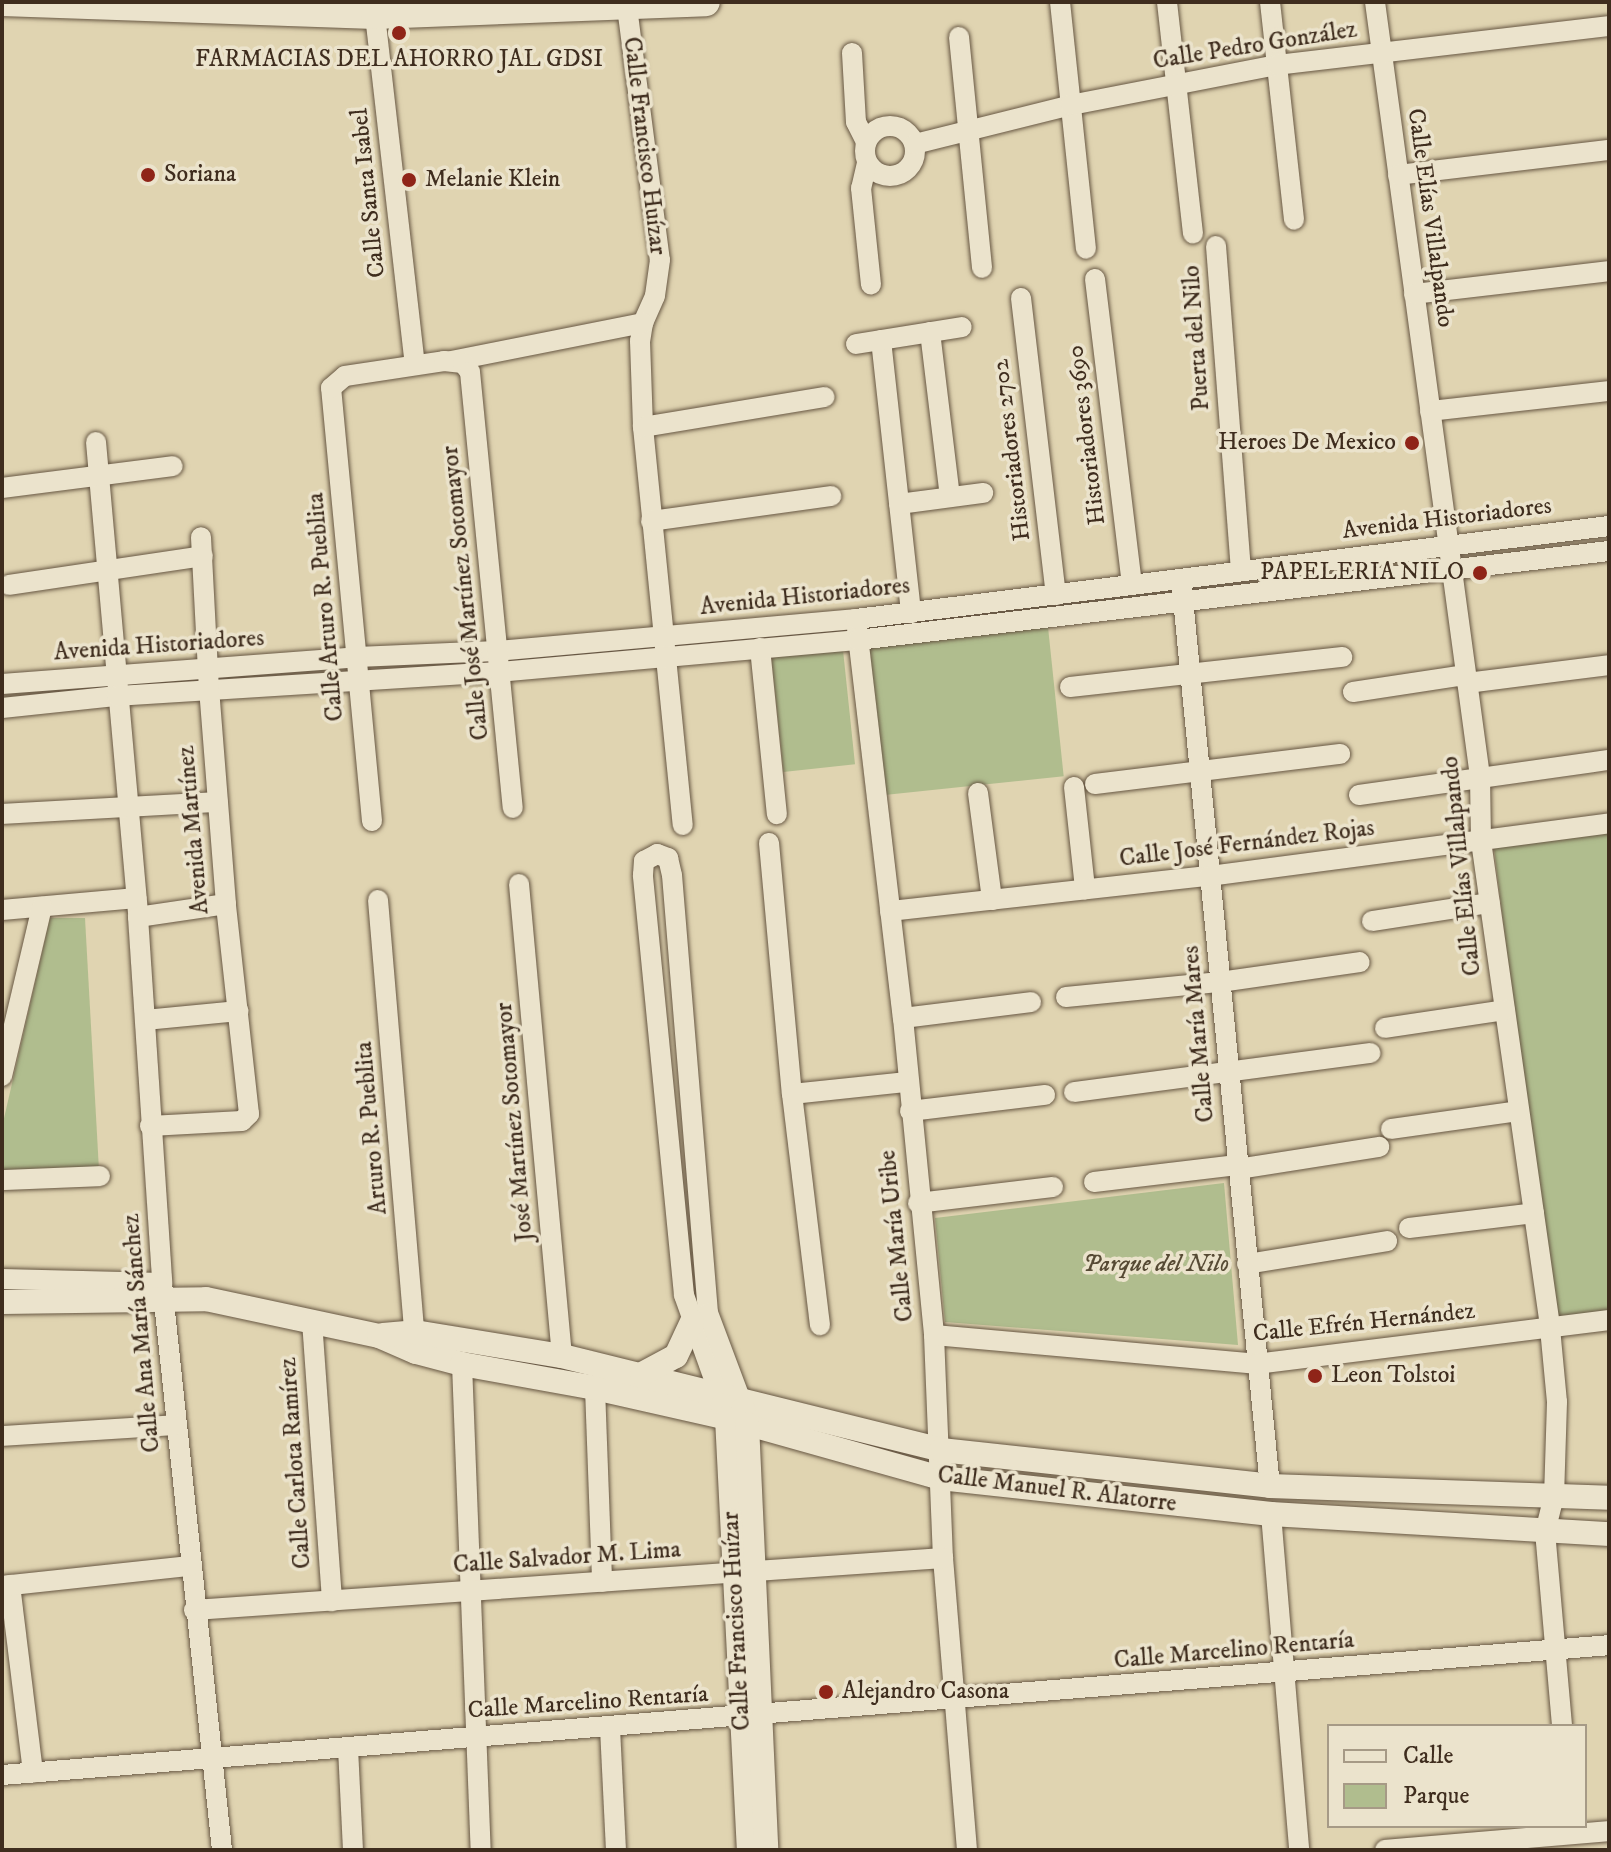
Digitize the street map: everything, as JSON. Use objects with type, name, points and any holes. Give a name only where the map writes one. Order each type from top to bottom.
[{"type":"main road","points":[[2,2],[375,15],[706,2]]},
{"type":"street","points":[[1060,2],[1086,249]]},
{"type":"street","points":[[1167,2],[1193,234]]},
{"type":"street","points":[[1270,2],[1294,220]]},
{"type":"street","name":"Calle Elías Villalpando","points":[[1375,2],[1480,777],[1481,841],[1550,1328],[1557,1402],[1554,1496],[1545,1531],[1562,1724]]},
{"type":"street","name":"Calle Francisco Huízar","points":[[627,7],[660,260],[655,296],[643,323],[640,341],[643,427],[683,825]]},
{"type":"street","name":"Calle Santa Isabel","points":[[375,15],[415,365]]},
{"type":"street","name":"Calle Pedro González","points":[[915,144],[1071,105],[1277,65],[1609,26]]},
{"type":"street","points":[[959,37],[982,268]]},
{"type":"street","points":[[852,53],[856,122],[866,142],[867,163],[861,188],[871,284]]},
{"type":"street","points":[[866,142],[873,132],[885,126],[897,127],[915,144],[915,156],[900,175],[887,176],[876,172],[867,163]]},
{"type":"street","points":[[1398,175],[1609,150]]},
{"type":"street","name":"Puerta del Nilo","points":[[1216,246],[1241,570]]},
{"type":"street","points":[[1414,294],[1609,271]]},
{"type":"street","name":"Historiadores 3690","points":[[1095,279],[1132,584]]},
{"type":"street","name":"Historiadores 2702","points":[[1021,298],[1056,595]]},
{"type":"street","points":[[415,365],[450,361],[643,323]]},
{"type":"street","points":[[856,344],[962,327]]},
{"type":"street","points":[[930,332],[950,497]]},
{"type":"street","points":[[881,340],[911,613]]},
{"type":"street","name":"Calle José Martínez Sotomayor","points":[[450,361],[463,363],[470,372],[513,808]]},
{"type":"street","name":"Calle Arturo R. Pueblita","points":[[372,821],[331,388],[345,376],[415,365]]},
{"type":"street","points":[[1430,411],[1609,391]]},
{"type":"street","points":[[643,427],[825,397]]},
{"type":"street","name":"Calle Ana María Sánchez","points":[[96,442],[137,907],[163,1291],[194,1610],[222,1850]]},
{"type":"street","points":[[2,488],[173,466]]},
{"type":"street","points":[[899,504],[983,493]]},
{"type":"street","points":[[651,521],[831,496]]},
{"type":"street","name":"Avenida Historiadores","points":[[2,708],[117,696],[359,679],[498,662],[664,647],[1181,577],[1609,526]]},
{"type":"street","name":"Avenida Martínez","points":[[107,571],[202,547],[209,690],[247,1118],[150,1126]]},
{"type":"street","name":"Avenida Historiadores","points":[[664,647],[760,648],[858,640],[1609,551]]},
{"type":"street","points":[[9,585],[107,571]]},
{"type":"street","name":"Calle María Mares","points":[[1181,577],[1270,1486]]},
{"type":"street","name":"Calle María Uribe","points":[[856,619],[903,1018],[918,1203],[934,1335],[943,1558],[967,1850]]},
{"type":"street","points":[[760,648],[777,814]]},
{"type":"street","name":"Avenida Historiadores","points":[[2,684],[357,657],[498,662]]},
{"type":"street","points":[[1070,687],[1342,657]]},
{"type":"street","points":[[1353,692],[1609,665]]},
{"type":"street","points":[[1095,784],[1340,754]]},
{"type":"street","points":[[1359,795],[1609,760]]},
{"type":"street","points":[[1074,787],[1085,889]]},
{"type":"street","points":[[978,793],[992,900]]},
{"type":"street","points":[[2,814],[128,810],[218,802]]},
{"type":"street","name":"Calle José Fernández Rojas","points":[[890,911],[1209,876],[1609,823]]},
{"type":"street","points":[[769,843],[792,1094],[820,1325]]},
{"type":"street","points":[[657,854],[668,858],[672,875],[708,1313],[733,1408],[685,1304],[643,875],[644,861],[657,854]]},
{"type":"street","name":"José Martínez Sotomayor","points":[[519,884],[562,1356]]},
{"type":"street","name":"Arturo R. Pueblita","points":[[378,900],[415,1342]]},
{"type":"street","points":[[1372,921],[1490,903]]},
{"type":"street","points":[[2,910],[226,904]]},
{"type":"street","points":[[2,1076],[42,907]]},
{"type":"street","points":[[1066,997],[1220,982],[1360,962]]},
{"type":"street","points":[[903,1018],[1031,1002]]},
{"type":"street","points":[[1385,1028],[1505,1010]]},
{"type":"street","points":[[145,1020],[239,1011]]},
{"type":"street","points":[[1074,1092],[1229,1074],[1370,1053]]},
{"type":"street","points":[[792,1094],[907,1082]]},
{"type":"street","points":[[910,1111],[1045,1095]]},
{"type":"street","points":[[666,1106],[690,1106]]},
{"type":"street","points":[[1391,1129],[1519,1111]]},
{"type":"street","points":[[1094,1182],[1237,1167],[1379,1147]]},
{"type":"street","points":[[2,1180],[100,1176]]},
{"type":"street","points":[[918,1203],[1053,1187]]},
{"type":"street","points":[[1409,1228],[1534,1213]]},
{"type":"street","points":[[1247,1264],[1387,1241]]},
{"type":"street","points":[[2,1279],[163,1291]]},
{"type":"street","name":"Calle Manuel R. Alatorre","points":[[2,1302],[163,1291],[415,1342],[562,1356],[642,1374],[940,1478],[1271,1514],[1609,1534]]},
{"type":"street","name":"Calle Efrén Hernández","points":[[934,1335],[1256,1364],[1609,1320]]},
{"type":"street","name":"Calle Carlota Ramírez","points":[[312,1321],[332,1601]]},
{"type":"street","points":[[642,1374],[676,1356],[692,1322]]},
{"type":"street","name":"Calle Manuel R. Alatorre","points":[[415,1342],[462,1364],[733,1408],[941,1450],[1270,1486],[1609,1498]]},
{"type":"street","points":[[462,1364],[481,1850]]},
{"type":"street","points":[[595,1388],[602,1582]]},
{"type":"street","name":"Calle Francisco Huízar","points":[[733,1408],[751,1717],[749,1850]]},
{"type":"street","points":[[2,1436],[177,1425]]},
{"type":"street","points":[[1271,1514],[1299,1850]]},
{"type":"street","name":"Calle Salvador M. Lima","points":[[194,1610],[943,1558]]},
{"type":"street","points":[[33,1773],[6,1585],[190,1566]]},
{"type":"street","name":"Calle Marcelino Rentaría","points":[[2,1775],[1285,1674],[1609,1645]]},
{"type":"street","name":"Calle Francisco Huízar","points":[[751,1717],[766,1850]]},
{"type":"street","points":[[610,1728],[616,1850]]},
{"type":"street","points":[[348,1748],[353,1850]]},
{"type":"street","points":[[1385,1850],[1572,1837],[1609,1831]]},
{"type":"green space","points":[[1048,627],[1064,776],[885,795],[869,646]]},
{"type":"green space","points":[[843,650],[855,764],[783,772],[771,658]]},
{"type":"green space","points":[[1609,830],[1609,1317],[1552,1324],[1494,848]]},
{"type":"green space","points":[[50,918],[85,918],[99,1170],[2,1172],[2,1127]]},
{"type":"green space","name":"Parque del Nilo","points":[[1224,1183],[1238,1345],[945,1322],[935,1218]]},
{"type":"place","name":"FARMACIAS DEL AHORRO JAL GDSI","points":[[399,33]]},
{"type":"place","name":"Soriana","points":[[148,175]]},
{"type":"place","name":"Melanie Klein","points":[[409,180]]},
{"type":"place","name":"Heroes De Mexico","points":[[1412,443]]},
{"type":"place","name":"PAPELERIA NILO","points":[[1480,573]]},
{"type":"place","name":"Leon Tolstoi","points":[[1315,1376]]},
{"type":"place","name":"Alejandro Casona","points":[[826,1692]]}]
